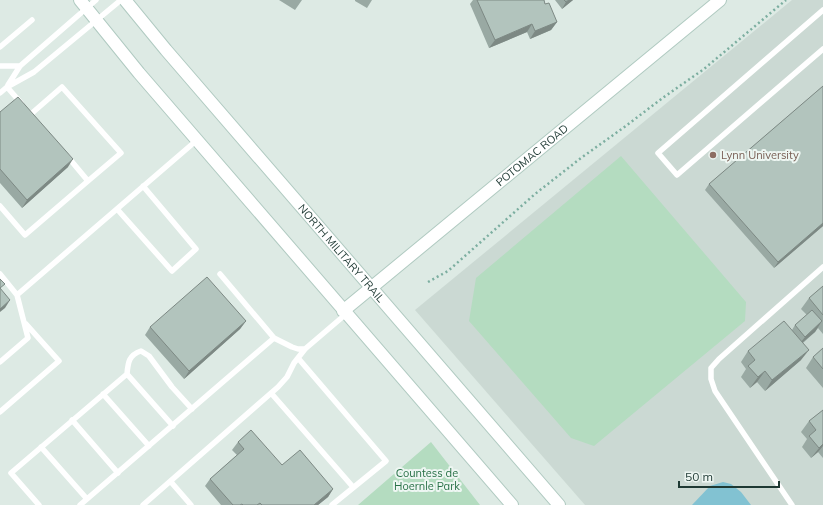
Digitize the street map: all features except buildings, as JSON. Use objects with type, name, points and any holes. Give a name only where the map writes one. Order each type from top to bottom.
[{"type":"main road","name":"NORTH MILITARY TRAIL","points":[[125,0],[166,50],[559,505]]},
{"type":"main road","name":"POTOMAC ROAD","points":[[345,312],[371,287],[720,0]]},
{"type":"main road","points":[[83,4],[139,73],[512,505]]},
{"type":"lane","points":[[7,87],[20,66],[83,4],[96,0]]},
{"type":"lane","points":[[0,93],[7,87],[34,72],[121,0]]},
{"type":"lane","points":[[823,10],[658,153],[677,175],[823,49]]},
{"type":"lane","points":[[0,46],[32,20]]},
{"type":"lane","points":[[0,66],[20,66]]},
{"type":"lane","points":[[7,87],[36,120]]},
{"type":"lane","points":[[0,206],[25,235],[120,153],[62,88],[31,114]]},
{"type":"lane","points":[[18,295],[197,140]]},
{"type":"lane","points":[[62,150],[88,181]]},
{"type":"lane","points":[[117,209],[172,271],[196,250],[143,186]]},
{"type":"lane","points":[[792,505],[715,391],[711,379],[711,368],[718,359],[823,267]]},
{"type":"lane","points":[[0,274],[18,295],[28,338],[0,362]]},
{"type":"lane","points":[[220,274],[274,338],[292,347],[305,349]]},
{"type":"lane","points":[[144,505],[272,393],[287,377],[305,349],[345,312]]},
{"type":"lane","points":[[0,412],[59,361],[24,322]]},
{"type":"lane","points":[[80,505],[274,338]]},
{"type":"lane","points":[[39,505],[11,473],[127,374],[130,358],[135,353],[141,351],[149,356],[172,387],[192,409]]},
{"type":"lane","points":[[298,358],[386,461],[332,505]]},
{"type":"lane","points":[[127,374],[172,426]]},
{"type":"lane","points":[[272,393],[353,488]]},
{"type":"lane","points":[[103,394],[149,446]]},
{"type":"lane","points":[[72,420],[118,473]]},
{"type":"lane","points":[[41,447],[87,499]]},
{"type":"lane","points":[[171,482],[191,505]]},
{"type":"path","points":[[428,282],[448,271],[535,194],[576,162],[624,128],[664,96],[704,69],[786,0]]},
{"type":"shaded area","name":"Lynn University","points":[[792,0],[823,0],[823,505],[585,505],[415,310]]},
{"type":"green space","points":[[621,156],[746,302],[745,321],[594,446],[571,438],[469,321],[476,278]]},
{"type":"green space","name":"Countess de Hoernle Park","points":[[431,442],[480,505],[358,505]]},
{"type":"water","points":[[723,482],[731,484],[741,492],[751,505],[692,505],[710,486]]},
{"type":"place","name":"Lynn University","points":[[713,155]]}]
